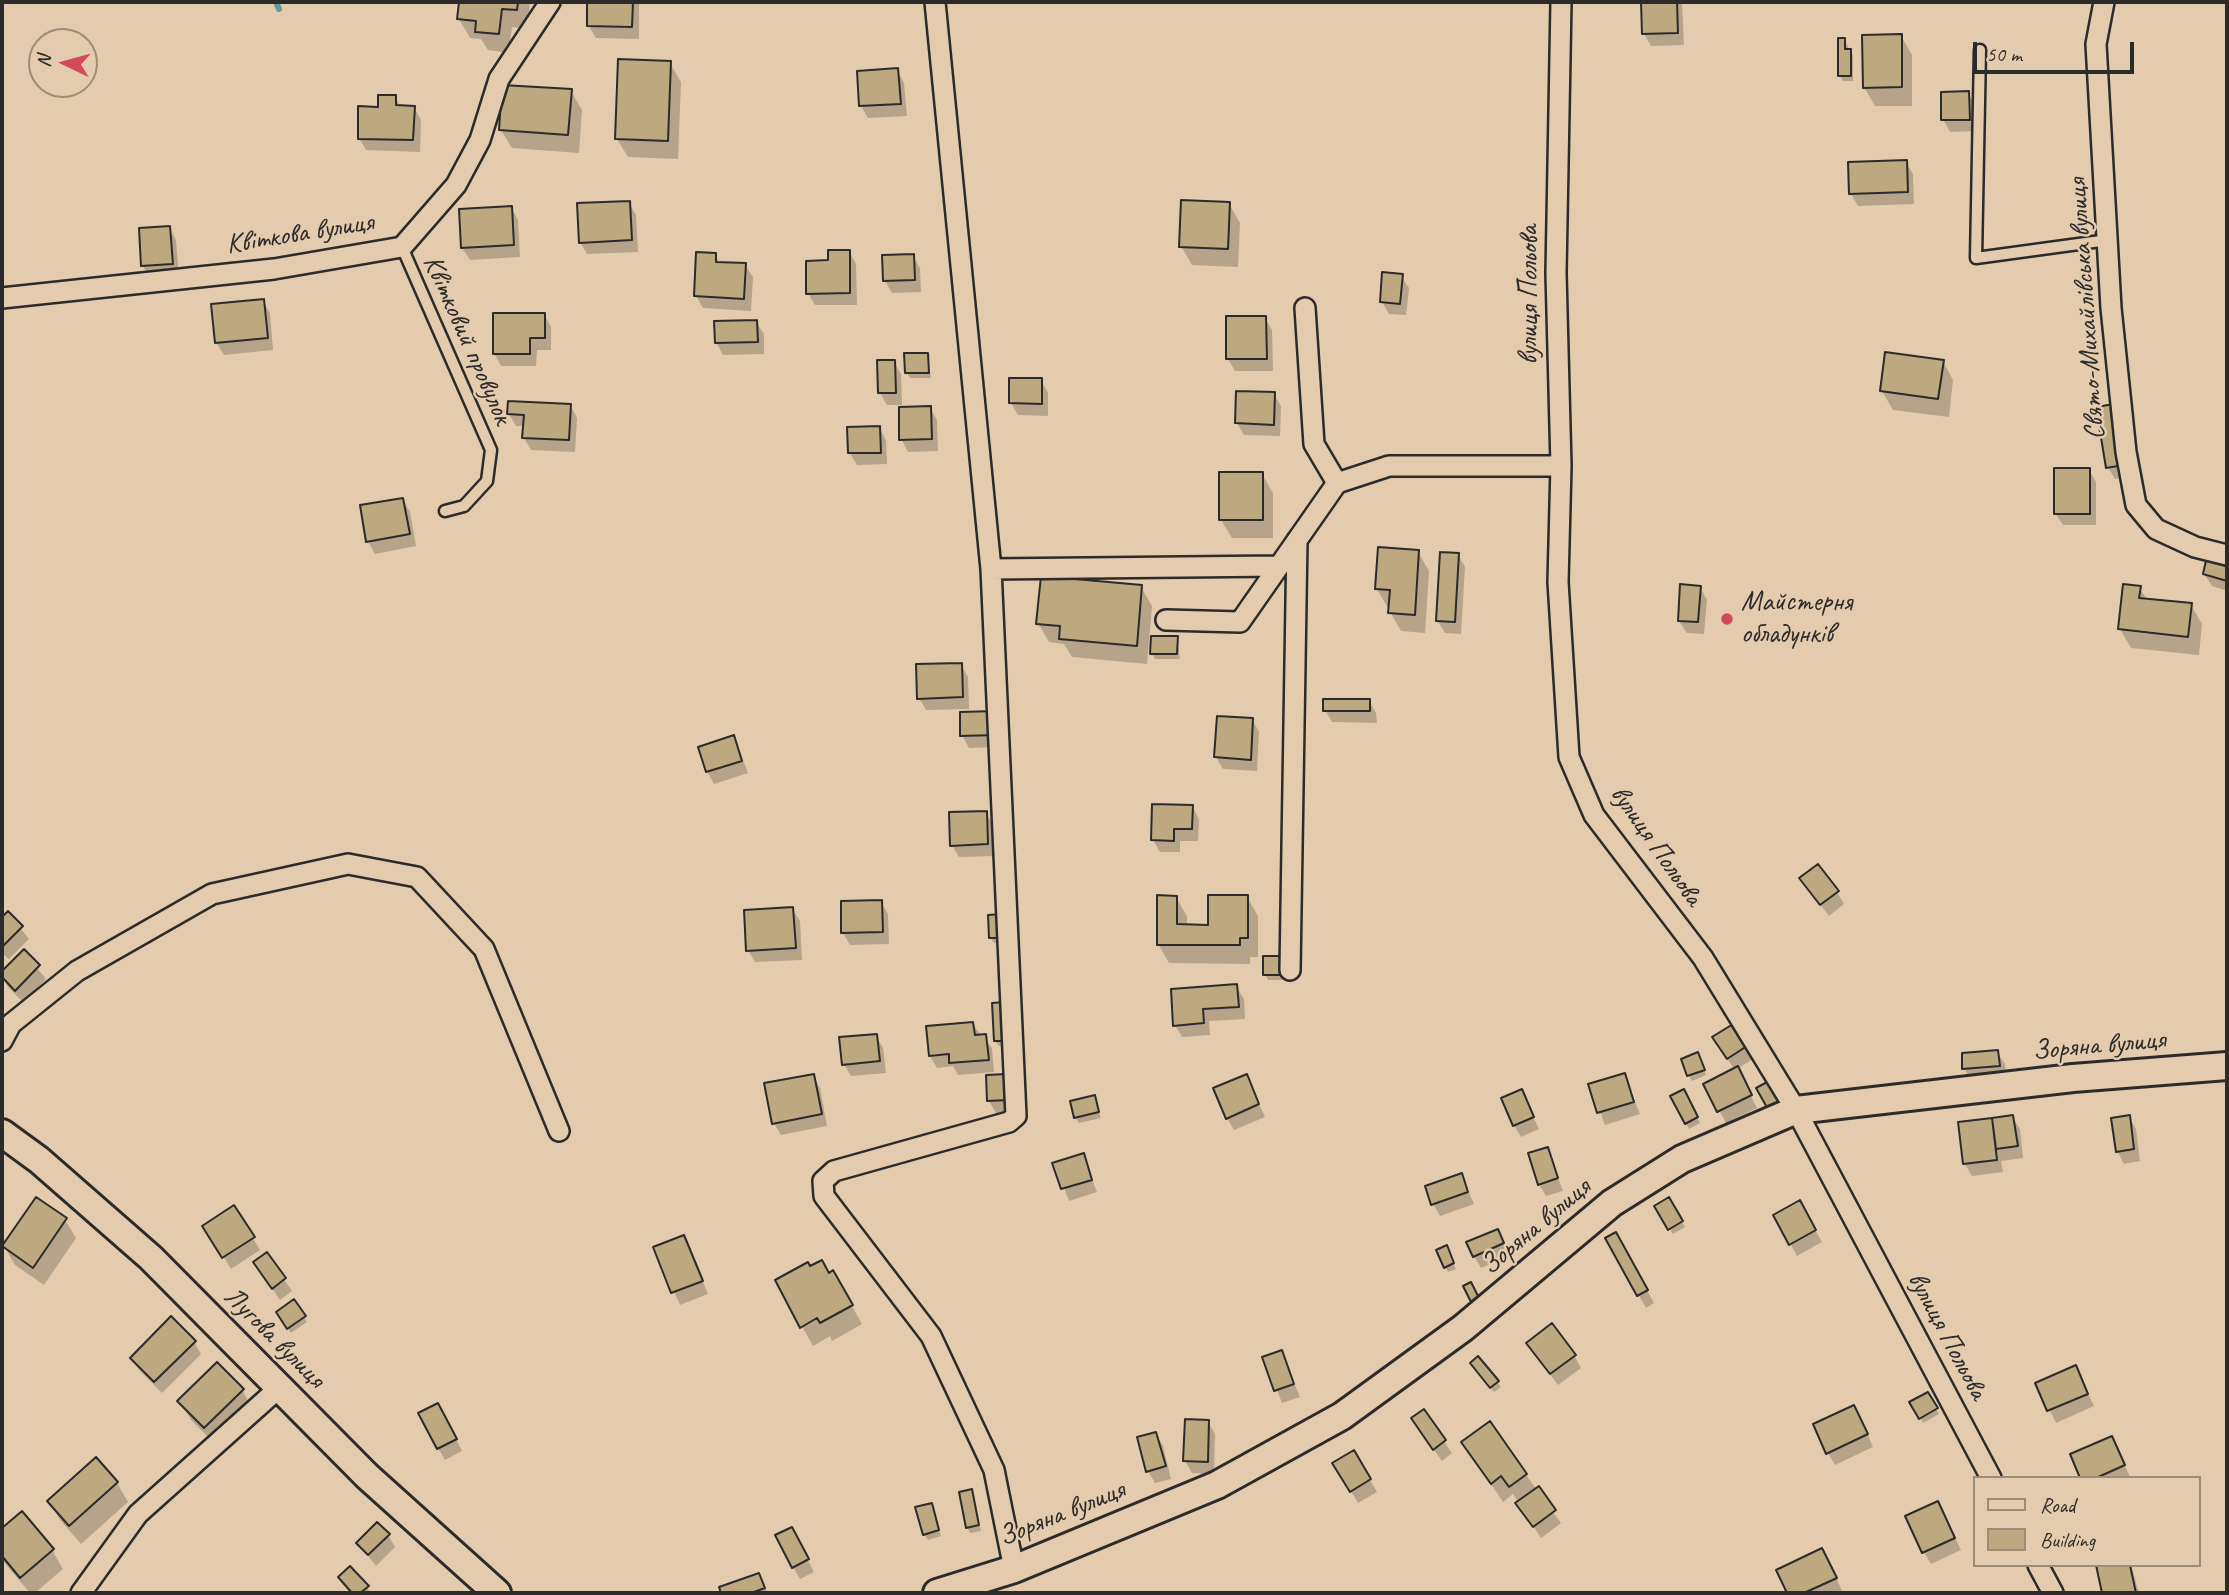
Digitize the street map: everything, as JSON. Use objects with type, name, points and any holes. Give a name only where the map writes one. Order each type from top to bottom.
[{"type":"street","name":"Квіткова вулиця","points":[[2,298],[274,269],[402,247],[456,185],[480,140],[499,79],[550,2]]},
{"type":"street","name":"вулиця Польова","points":[[1562,2],[1556,273],[1561,466],[1558,583],[1569,757],[1594,815],[1703,958],[1796,1110],[1990,1476]]},
{"type":"street","name":"Свято-Михайлівська вулиця","points":[[2104,2],[2096,44],[2111,309],[2124,439],[2136,505],[2156,529],[2194,547],[2227,555]]},
{"type":"street","points":[[935,10],[991,569],[1016,1116],[1009,1122],[834,1171],[823,1181],[824,1196],[931,1336],[994,1470],[1014,1569]]},
{"type":"street","points":[[1305,308],[1314,444],[1337,483]]},
{"type":"street","points":[[1166,620],[1240,622],[1337,483],[1389,467],[1561,466]]},
{"type":"street","points":[[1290,970],[1297,540]]},
{"type":"street","points":[[991,569],[1279,566]]},
{"type":"street","points":[[2,1041],[11,1024],[77,971],[212,894],[348,864],[417,877],[484,949],[559,1131]]},
{"type":"street","name":"Зоряна вулиця","points":[[936,1593],[1014,1569],[1217,1485],[1342,1416],[1463,1328],[1612,1203],[1682,1159],[1796,1110],[2073,1078],[2227,1066]]},
{"type":"street","name":"Лугова вулиця","points":[[2,1133],[39,1160],[151,1258],[367,1476],[497,1593]]},
{"type":"street","points":[[81,1593],[138,1514],[279,1388]]},
{"type":"street","points":[[2039,1567],[2053,1593]]},
{"type":"lane","points":[[1980,50],[1976,258],[2108,240]]},
{"type":"lane","name":"Квітковий провулок","points":[[402,247],[491,450],[487,481],[464,506],[445,511]]},
{"type":"building","points":[[459,2],[518,2],[517,10],[502,9],[499,34],[475,32],[476,21],[457,19]]},
{"type":"building","points":[[587,2],[633,2],[632,27],[587,26]]},
{"type":"building","points":[[1641,2],[1677,2],[1678,33],[1642,34]]},
{"type":"building","points":[[1902,34],[1902,87],[1863,88],[1862,35]]},
{"type":"building","points":[[1838,38],[1845,38],[1845,49],[1851,49],[1851,76],[1838,76]]},
{"type":"building","points":[[618,59],[671,61],[668,141],[615,139]]},
{"type":"building","points":[[898,68],[901,104],[859,106],[857,71]]},
{"type":"building","points":[[502,85],[572,89],[568,135],[499,130]]},
{"type":"building","points":[[1969,91],[1970,120],[1941,120],[1941,92]]},
{"type":"building","points":[[378,95],[396,95],[396,105],[415,106],[413,140],[358,139],[358,106],[378,107]]},
{"type":"building","points":[[1907,160],[1908,192],[1849,194],[1848,162]]},
{"type":"building","points":[[1181,200],[1230,202],[1228,249],[1179,247]]},
{"type":"building","points":[[630,201],[632,240],[579,243],[577,203]]},
{"type":"building","points":[[512,206],[514,245],[461,248],[459,209]]},
{"type":"building","points":[[170,226],[173,264],[141,266],[139,228]]},
{"type":"building","points":[[828,250],[850,250],[850,293],[806,294],[806,261],[828,260]]},
{"type":"building","points":[[696,252],[716,253],[716,262],[746,263],[744,299],[694,296]]},
{"type":"building","points":[[914,254],[915,280],[883,281],[882,255]]},
{"type":"building","points":[[1382,272],[1403,274],[1400,304],[1380,302]]},
{"type":"building","points":[[264,299],[268,338],[215,343],[211,304]]},
{"type":"building","points":[[493,313],[545,313],[545,338],[530,338],[530,354],[493,354]]},
{"type":"building","points":[[1226,316],[1266,316],[1267,359],[1226,359]]},
{"type":"building","points":[[757,320],[758,342],[715,343],[714,321]]},
{"type":"building","points":[[1885,352],[1944,360],[1938,399],[1880,391]]},
{"type":"building","points":[[904,353],[928,353],[929,373],[905,373]]},
{"type":"building","points":[[877,360],[895,360],[896,393],[878,393]]},
{"type":"building","points":[[1009,378],[1042,378],[1042,404],[1009,403]]},
{"type":"building","points":[[1236,391],[1275,392],[1274,425],[1235,423]]},
{"type":"building","points":[[508,401],[571,404],[569,440],[522,438],[524,415],[507,414]]},
{"type":"building","points":[[2114,404],[2124,465],[2106,468],[2096,407]]},
{"type":"building","points":[[931,406],[932,439],[899,440],[899,407]]},
{"type":"building","points":[[880,426],[881,453],[848,453],[847,427]]},
{"type":"building","points":[[2054,468],[2090,468],[2090,514],[2054,514]]},
{"type":"building","points":[[1219,472],[1263,472],[1263,520],[1219,520]]},
{"type":"building","points":[[403,498],[410,534],[366,542],[360,505]]},
{"type":"building","points":[[1378,547],[1419,550],[1415,615],[1388,613],[1390,590],[1375,589]]},
{"type":"building","points":[[1440,552],[1459,553],[1455,622],[1436,621]]},
{"type":"building","points":[[2207,556],[2227,561],[2227,581],[2203,574]]},
{"type":"building","points":[[1041,576],[1142,585],[1137,646],[1059,639],[1060,626],[1036,624]]},
{"type":"building","points":[[1680,584],[1701,586],[1698,622],[1678,621]]},
{"type":"building","points":[[2123,584],[2141,586],[2139,598],[2192,603],[2188,637],[2118,629]]},
{"type":"building","points":[[1151,636],[1178,636],[1177,654],[1150,654]]},
{"type":"building","points":[[962,663],[963,697],[917,699],[916,664]]},
{"type":"building","points":[[1323,699],[1370,699],[1370,711],[1323,711]]},
{"type":"building","points":[[995,711],[996,735],[960,736],[960,712]]},
{"type":"building","points":[[1217,716],[1253,718],[1251,760],[1214,757]]},
{"type":"building","points":[[734,735],[742,761],[706,772],[698,747]]},
{"type":"building","points":[[1152,804],[1193,805],[1192,829],[1174,829],[1174,841],[1151,840]]},
{"type":"building","points":[[987,811],[988,844],[950,846],[949,812]]},
{"type":"building","points":[[1818,864],[1839,891],[1820,905],[1799,878]]},
{"type":"building","points":[[1157,895],[1177,896],[1177,924],[1208,925],[1208,895],[1248,895],[1248,938],[1240,938],[1240,945],[1157,945]]},
{"type":"building","points":[[882,900],[883,932],[841,933],[841,901]]},
{"type":"building","points":[[793,907],[796,948],[746,951],[744,910]]},
{"type":"building","points":[[8,911],[23,926],[2,947],[2,917]]},
{"type":"building","points":[[1002,914],[1003,938],[989,938],[988,915]]},
{"type":"building","points":[[24,949],[40,965],[15,991],[2,977],[2,971]]},
{"type":"building","points":[[1263,956],[1284,956],[1284,975],[1263,975]]},
{"type":"building","points":[[1237,984],[1239,1007],[1203,1009],[1204,1023],[1173,1026],[1171,989]]},
{"type":"building","points":[[1004,1002],[1005,1041],[994,1041],[992,1003]]},
{"type":"building","points":[[973,1022],[975,1035],[986,1034],[989,1060],[949,1063],[949,1054],[929,1056],[926,1026]]},
{"type":"building","points":[[1733,1024],[1747,1046],[1727,1059],[1712,1037]]},
{"type":"building","points":[[877,1034],[880,1061],[842,1065],[839,1037]]},
{"type":"building","points":[[1998,1050],[2000,1066],[1962,1069],[1962,1053]]},
{"type":"building","points":[[1698,1052],[1705,1070],[1687,1076],[1681,1059]]},
{"type":"building","points":[[1738,1066],[1752,1095],[1717,1112],[1703,1084]]},
{"type":"building","points":[[1625,1073],[1634,1102],[1597,1113],[1588,1084]]},
{"type":"building","points":[[814,1074],[822,1114],[772,1124],[764,1083]]},
{"type":"building","points":[[1007,1074],[1008,1100],[987,1101],[986,1075]]},
{"type":"building","points":[[1247,1074],[1259,1104],[1226,1119],[1213,1088]]},
{"type":"building","points":[[1769,1081],[1781,1103],[1769,1111],[1756,1088]]},
{"type":"building","points":[[1522,1089],[1534,1117],[1513,1126],[1501,1098]]},
{"type":"building","points":[[1684,1089],[1698,1117],[1685,1124],[1670,1096]]},
{"type":"building","points":[[1095,1095],[1099,1112],[1074,1118],[1070,1101]]},
{"type":"building","points":[[2013,1115],[2018,1146],[1996,1149],[1992,1118]]},
{"type":"building","points":[[2130,1115],[2134,1149],[2116,1152],[2111,1118]]},
{"type":"building","points":[[1992,1118],[1997,1160],[1963,1164],[1958,1122]]},
{"type":"building","points":[[1548,1147],[1558,1178],[1538,1185],[1528,1153]]},
{"type":"building","points":[[1084,1153],[1092,1180],[1061,1189],[1052,1163]]},
{"type":"building","points":[[1462,1173],[1468,1192],[1431,1205],[1425,1186]]},
{"type":"building","points":[[36,1197],[67,1218],[33,1268],[2,1246]]},
{"type":"building","points":[[1669,1197],[1683,1221],[1668,1230],[1654,1206]]},
{"type":"building","points":[[1800,1200],[1816,1230],[1789,1245],[1773,1215]]},
{"type":"building","points":[[234,1205],[255,1237],[222,1258],[202,1226]]},
{"type":"building","points":[[1498,1229],[1504,1243],[1473,1257],[1466,1242]]},
{"type":"building","points":[[1616,1232],[1648,1290],[1637,1296],[1605,1238]]},
{"type":"building","points":[[684,1235],[703,1281],[671,1293],[653,1247]]},
{"type":"building","points":[[1447,1245],[1454,1263],[1444,1268],[1436,1250]]},
{"type":"building","points":[[267,1252],[286,1278],[272,1289],[253,1262]]},
{"type":"building","points":[[822,1260],[829,1273],[833,1270],[853,1305],[820,1323],[817,1318],[800,1328],[775,1280],[808,1262],[810,1266]]},
{"type":"building","points":[[1471,1282],[1479,1298],[1471,1302],[1463,1286]]},
{"type":"building","points":[[294,1299],[306,1316],[287,1329],[276,1312]]},
{"type":"building","points":[[171,1316],[196,1341],[154,1382],[130,1358]]},
{"type":"building","points":[[1552,1323],[1576,1355],[1550,1374],[1526,1343]]},
{"type":"building","points":[[1282,1350],[1294,1384],[1274,1391],[1262,1357]]},
{"type":"building","points":[[1478,1356],[1499,1381],[1490,1388],[1470,1363]]},
{"type":"building","points":[[217,1362],[244,1389],[204,1428],[177,1401]]},
{"type":"building","points":[[2076,1365],[2088,1394],[2047,1411],[2035,1383]]},
{"type":"building","points":[[1928,1392],[1938,1408],[1919,1419],[1909,1402]]},
{"type":"building","points":[[438,1403],[457,1439],[437,1449],[418,1413]]},
{"type":"building","points":[[1854,1405],[1868,1434],[1826,1454],[1813,1424]]},
{"type":"building","points":[[1424,1409],[1446,1440],[1433,1450],[1411,1418]]},
{"type":"building","points":[[1185,1419],[1209,1420],[1208,1462],[1183,1461]]},
{"type":"building","points":[[1490,1421],[1527,1474],[1509,1487],[1501,1476],[1491,1484],[1461,1442]]},
{"type":"building","points":[[1156,1432],[1166,1466],[1146,1472],[1137,1437]]},
{"type":"building","points":[[2112,1436],[2125,1465],[2100,1476],[2079,1476],[2070,1454]]},
{"type":"building","points":[[1354,1450],[1371,1479],[1350,1492],[1332,1463]]},
{"type":"building","points":[[96,1457],[118,1482],[69,1526],[47,1501]]},
{"type":"building","points":[[1539,1486],[1556,1510],[1533,1527],[1515,1503]]},
{"type":"building","points":[[972,1489],[979,1525],[966,1528],[959,1492]]},
{"type":"building","points":[[1938,1501],[1955,1538],[1922,1553],[1905,1516]]},
{"type":"building","points":[[932,1503],[939,1530],[923,1535],[915,1507]]},
{"type":"building","points":[[22,1511],[54,1549],[20,1578],[2,1556],[2,1528]]},
{"type":"building","points":[[377,1522],[390,1534],[368,1555],[356,1543]]},
{"type":"building","points":[[792,1527],[809,1559],[792,1568],[775,1535]]},
{"type":"building","points":[[1822,1548],[1837,1578],[1804,1593],[1787,1593],[1776,1570]]},
{"type":"building","points":[[350,1566],[369,1586],[360,1593],[352,1593],[338,1577]]},
{"type":"building","points":[[2096,1567],[2130,1567],[2136,1593],[2102,1593]]},
{"type":"building","points":[[759,1573],[765,1588],[751,1593],[721,1593],[719,1587]]},
{"type":"waterway","points":[[276,2],[279,9]]},
{"type":"place","name":"Майстерня обладунків","points":[[1727,619]]}]
